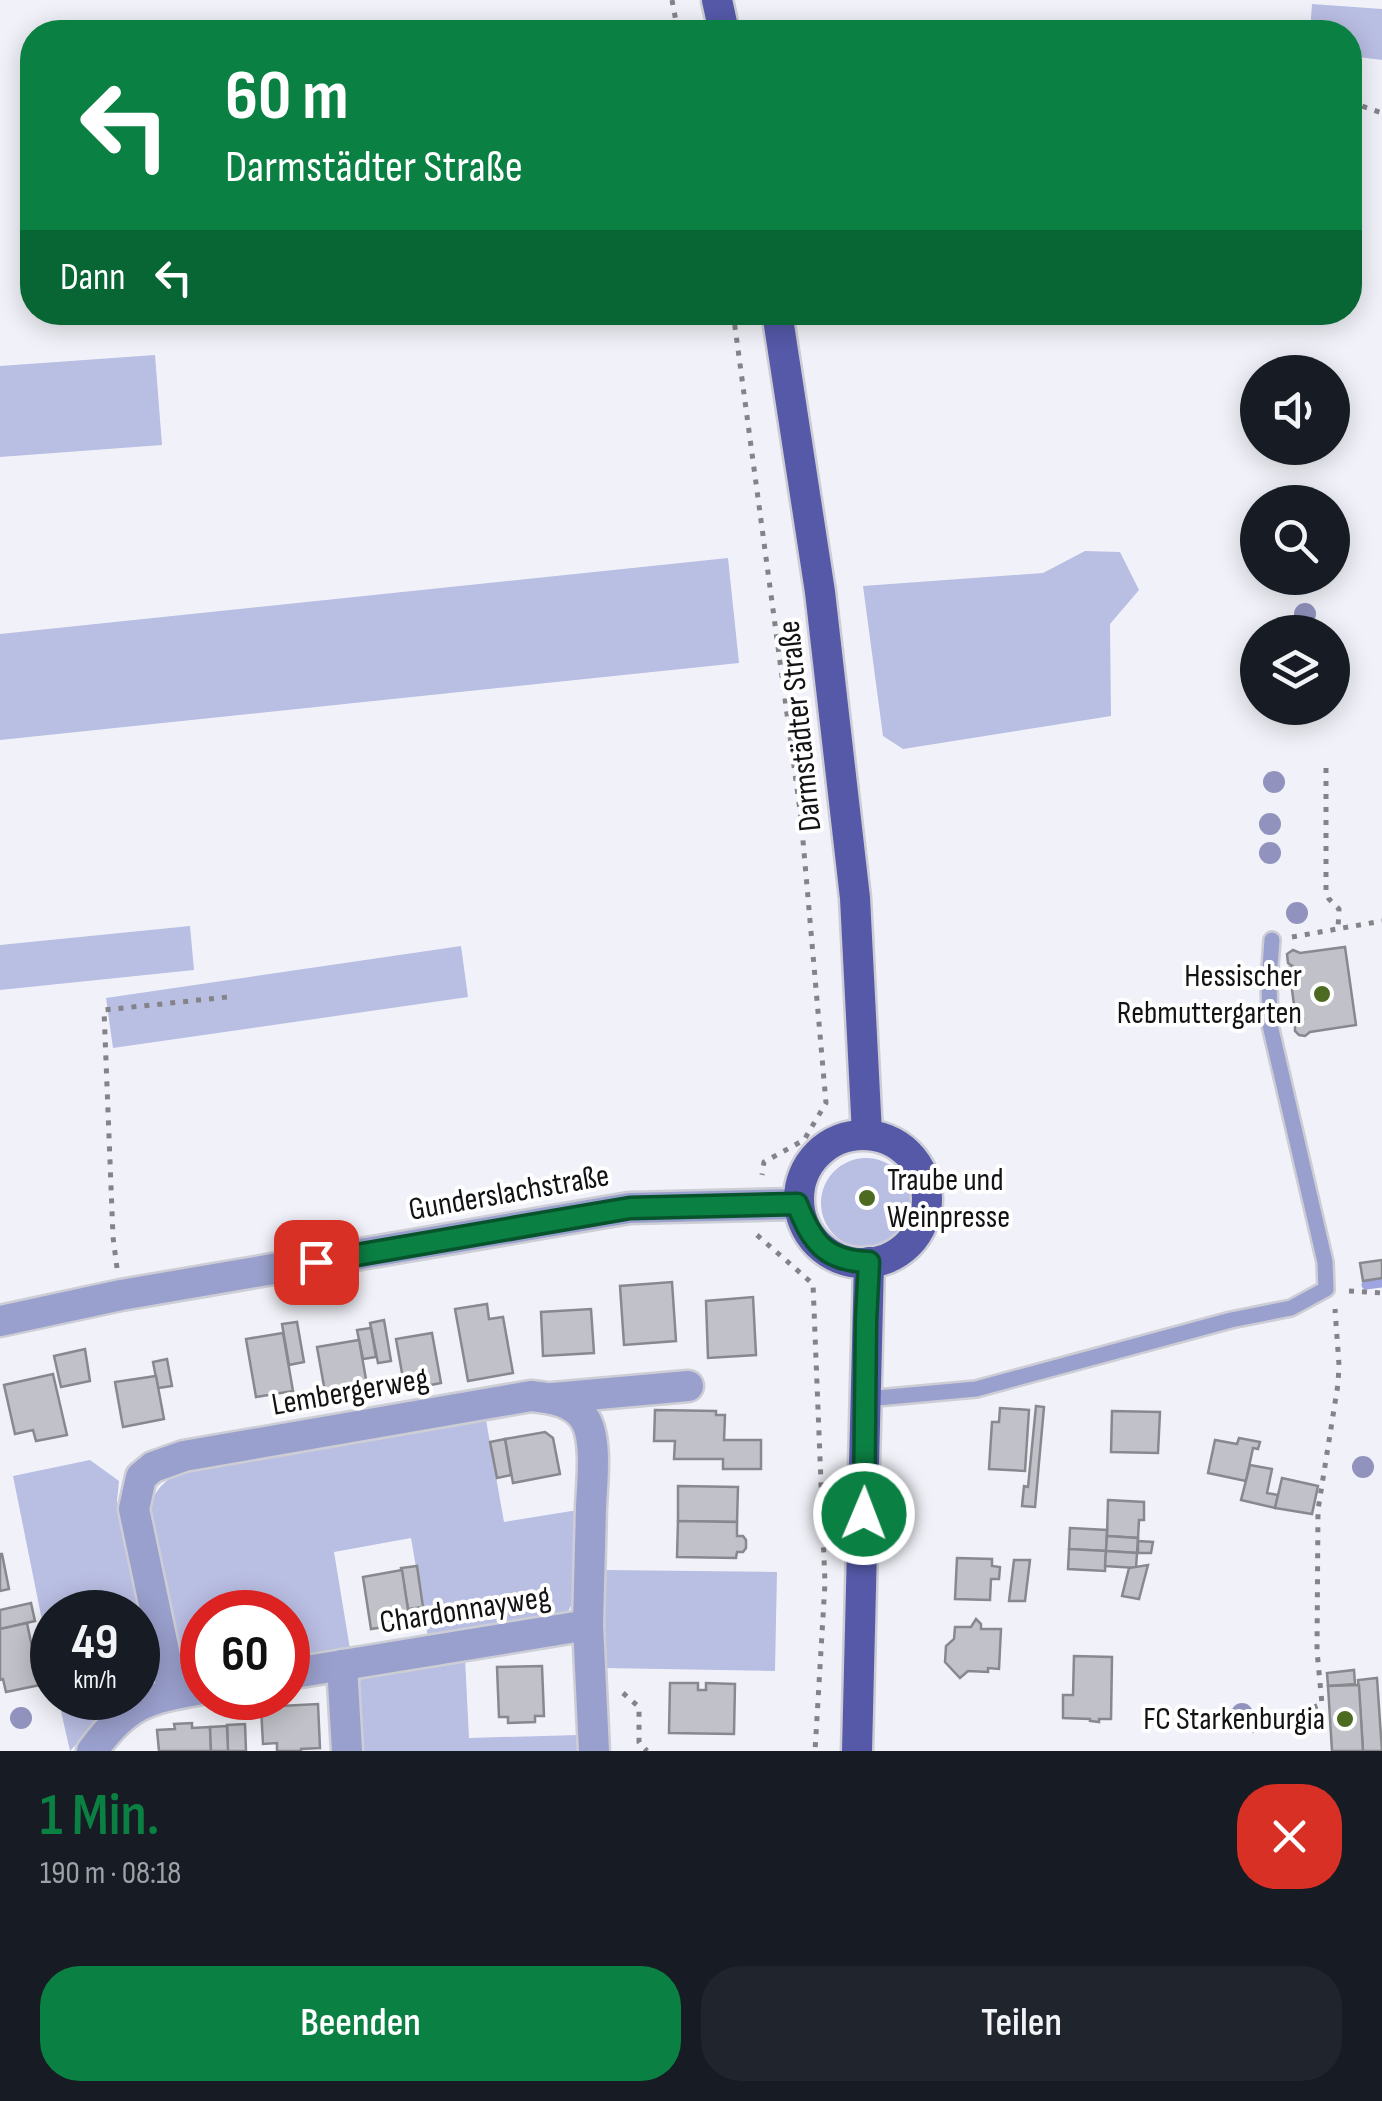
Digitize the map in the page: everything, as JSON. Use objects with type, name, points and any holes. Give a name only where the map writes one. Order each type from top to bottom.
[{"type":"main road","name":"Darmstädter Straße","points":[[779,325],[820,592],[853,878],[867,1134]]},
{"type":"main road","points":[[867,1134],[900,1146],[912,1157],[927,1188],[927,1206],[914,1238],[901,1250],[886,1259],[851,1262],[820,1246],[808,1232],[797,1204],[801,1182],[818,1152],[849,1136],[867,1134]]},
{"type":"main road","points":[[858,1751],[869,1262]]},
{"type":"street","name":"Gunderslachstraße","points":[[0,1322],[121,1296],[630,1208],[797,1204]]},
{"type":"street","points":[[554,1398],[688,1386]]},
{"type":"street","name":"Lembergerweg","points":[[180,1665],[134,1509],[141,1476],[153,1467],[184,1456],[532,1396],[554,1398]]},
{"type":"street","points":[[554,1398],[572,1406],[586,1420],[591,1440],[588,1625]]},
{"type":"street","name":"Chardonnayweg","points":[[310,1670],[588,1625],[594,1751]]},
{"type":"street","points":[[342,1665],[347,1751]]},
{"type":"street","points":[[92,1751],[109,1728],[135,1706],[180,1694]]},
{"type":"lane","points":[[866,1399],[976,1389],[1232,1320],[1292,1308],[1326,1289],[1326,1262],[1270,1025],[1272,940]]},
{"type":"path","points":[[735,325],[801,818],[826,1103],[804,1140],[764,1162],[755,1234],[813,1284],[825,1583],[815,1751]]},
{"type":"path","points":[[1326,768],[1326,891],[1338,909],[1338,929]]},
{"type":"path","points":[[1272,940],[1382,921]]},
{"type":"path","points":[[113,1237],[104,1010],[228,997]]},
{"type":"path","points":[[1326,1289],[1382,1293]]},
{"type":"path","points":[[1252,1731],[1322,1704],[1317,1650],[1318,1510],[1339,1365],[1335,1302],[1326,1289]]},
{"type":"path","points":[[590,1686],[621,1691],[639,1707],[639,1742],[647,1751]]},
{"type":"shaded area","points":[[1312,4],[1382,9],[1382,60],[1362,58],[1362,20],[1311,20]]},
{"type":"shaded area","points":[[155,355],[162,445],[0,457],[0,366]]},
{"type":"shaded area","points":[[1085,551],[1120,552],[1139,590],[1110,624],[1111,716],[903,749],[883,736],[863,586],[1043,573]]},
{"type":"shaded area","points":[[728,558],[739,663],[0,740],[0,634]]},
{"type":"shaded area","points":[[190,926],[194,970],[0,990],[0,945]]},
{"type":"shaded area","points":[[461,946],[468,997],[113,1048],[106,998]]},
{"type":"shaded area","points":[[866,1158],[883,1161],[898,1171],[908,1186],[908,1220],[898,1235],[883,1245],[866,1248],[849,1245],[834,1235],[824,1220],[821,1203],[824,1186],[834,1171],[849,1161]]},
{"type":"shaded area","points":[[486,1420],[504,1522],[578,1510],[576,1595],[569,1610],[560,1616],[428,1637],[411,1538],[334,1552],[350,1649],[310,1657],[310,1590],[180,1590],[180,1654],[149,1514],[166,1481],[187,1471]]},
{"type":"shaded area","points":[[90,1460],[119,1481],[117,1501],[135,1590],[36,1590],[13,1476]]},
{"type":"shaded area","points":[[604,1570],[777,1572],[775,1671],[603,1668]]},
{"type":"shaded area","points":[[465,1658],[469,1738],[578,1735],[578,1751],[361,1751],[358,1684],[365,1674]]},
{"type":"shaded area","points":[[63,1720],[99,1720],[70,1751]]},
{"type":"building","name":"Hessischer Rebmuttergarten","points":[[1345,947],[1356,1025],[1299,1035],[1295,1026],[1302,1020],[1296,1020],[1289,967],[1294,967],[1288,963],[1287,954],[1293,950],[1300,953]]},
{"type":"building","points":[[1382,1260],[1382,1278],[1363,1281],[1360,1263]]},
{"type":"building","points":[[672,1282],[676,1341],[624,1345],[620,1286]]},
{"type":"building","points":[[753,1297],[756,1355],[708,1358],[706,1301]]},
{"type":"building","points":[[487,1304],[489,1319],[503,1317],[513,1373],[468,1381],[455,1309]]},
{"type":"building","points":[[591,1309],[594,1353],[543,1356],[541,1312]]},
{"type":"building","points":[[384,1320],[391,1361],[378,1363],[370,1323]]},
{"type":"building","points":[[297,1322],[304,1362],[289,1365],[282,1324]]},
{"type":"building","points":[[371,1328],[376,1357],[363,1359],[357,1330]]},
{"type":"building","points":[[283,1333],[293,1391],[256,1397],[246,1339]]},
{"type":"building","points":[[432,1333],[441,1383],[405,1390],[396,1339]]},
{"type":"building","points":[[359,1340],[369,1396],[327,1403],[317,1347]]},
{"type":"building","points":[[85,1349],[90,1381],[61,1387],[54,1356]]},
{"type":"building","points":[[167,1359],[172,1386],[158,1388],[153,1362]]},
{"type":"building","points":[[53,1374],[67,1435],[36,1441],[33,1430],[15,1434],[4,1385]]},
{"type":"building","points":[[156,1376],[164,1419],[123,1427],[115,1382]]},
{"type":"building","points":[[1036,1406],[1044,1407],[1035,1507],[1022,1506],[1024,1486],[1028,1487]]},
{"type":"building","points":[[1000,1408],[1029,1410],[1025,1471],[989,1469],[992,1422],[999,1422]]},
{"type":"building","points":[[655,1410],[716,1411],[716,1415],[725,1415],[724,1440],[761,1440],[761,1469],[723,1469],[723,1459],[674,1459],[675,1441],[654,1441]]},
{"type":"building","points":[[1112,1411],[1160,1412],[1158,1453],[1111,1452]]},
{"type":"building","points":[[545,1432],[553,1438],[560,1474],[513,1483],[505,1439]]},
{"type":"building","points":[[1239,1438],[1260,1442],[1258,1449],[1253,1448],[1246,1481],[1208,1473],[1215,1440],[1237,1444]]},
{"type":"building","points":[[505,1439],[511,1475],[497,1478],[490,1442]]},
{"type":"building","points":[[1250,1465],[1272,1469],[1267,1493],[1278,1495],[1275,1508],[1241,1500]]},
{"type":"building","points":[[1282,1478],[1318,1486],[1312,1514],[1275,1508]]},
{"type":"building","points":[[678,1486],[738,1487],[737,1522],[678,1521]]},
{"type":"building","points":[[1108,1500],[1144,1502],[1138,1538],[1107,1536]]},
{"type":"building","points":[[678,1521],[737,1522],[737,1536],[746,1540],[746,1548],[737,1552],[736,1558],[677,1557]]},
{"type":"building","points":[[1070,1528],[1107,1530],[1106,1551],[1069,1549]]},
{"type":"building","points":[[1107,1536],[1138,1538],[1137,1553],[1106,1551]]},
{"type":"building","points":[[1138,1541],[1153,1542],[1151,1553],[1138,1553]]},
{"type":"building","points":[[1069,1549],[1106,1551],[1105,1571],[1068,1569]]},
{"type":"building","points":[[1106,1551],[1137,1553],[1136,1568],[1105,1566]]},
{"type":"building","points":[[0,1554],[9,1589],[0,1591]]},
{"type":"building","points":[[957,1558],[992,1559],[992,1566],[1000,1567],[999,1579],[991,1579],[990,1600],[955,1599]]},
{"type":"building","points":[[1014,1560],[1030,1560],[1025,1601],[1009,1601]]},
{"type":"building","points":[[1148,1565],[1139,1599],[1122,1596],[1129,1568]]},
{"type":"building","points":[[417,1566],[423,1607],[408,1609],[401,1568]]},
{"type":"building","points":[[402,1570],[410,1623],[371,1629],[363,1577]]},
{"type":"building","points":[[30,1603],[30,1622],[0,1629],[0,1610]]},
{"type":"building","points":[[976,1619],[981,1629],[1001,1629],[999,1669],[968,1671],[960,1678],[945,1662],[946,1646],[954,1639],[955,1627],[971,1627]]},
{"type":"building","points":[[27,1623],[30,1687],[6,1692],[3,1679],[0,1680],[0,1629]]},
{"type":"building","points":[[1074,1656],[1112,1657],[1111,1719],[1099,1722],[1063,1718],[1063,1695],[1073,1695]]},
{"type":"building","points":[[542,1666],[544,1716],[535,1716],[535,1722],[508,1723],[508,1717],[499,1717],[497,1667]]},
{"type":"building","points":[[1354,1670],[1355,1684],[1328,1686],[1327,1673]]},
{"type":"building","points":[[1377,1678],[1382,1751],[1363,1751],[1358,1680]]},
{"type":"building","points":[[670,1683],[698,1683],[698,1690],[706,1690],[706,1683],[735,1684],[734,1734],[669,1733]]},
{"type":"building","name":"FC Starkenburgia","points":[[1359,1685],[1363,1751],[1332,1751],[1328,1686]]},
{"type":"building","points":[[310,1704],[318,1704],[320,1748],[277,1751],[277,1743],[263,1744],[262,1720],[310,1720]]},
{"type":"building","points":[[192,1723],[192,1728],[210,1727],[211,1751],[159,1751],[157,1730]]},
{"type":"building","points":[[245,1724],[246,1751],[228,1751],[227,1725]]},
{"type":"building","points":[[227,1726],[228,1751],[211,1751],[210,1727]]},
{"type":"waterway","points":[[1366,1285],[1382,1283]]},
{"type":"place","name":"Hessischer Rebmuttergarten","points":[[1322,994]]},
{"type":"place","name":"Traube und Weinpresse","points":[[867,1198]]},
{"type":"place","name":"FC Starkenburgia","points":[[1345,1719]]},
{"type":"route","points":[[316,1262],[630,1208],[797,1204],[808,1232],[820,1246],[851,1262],[869,1262],[864,1514]]}]
